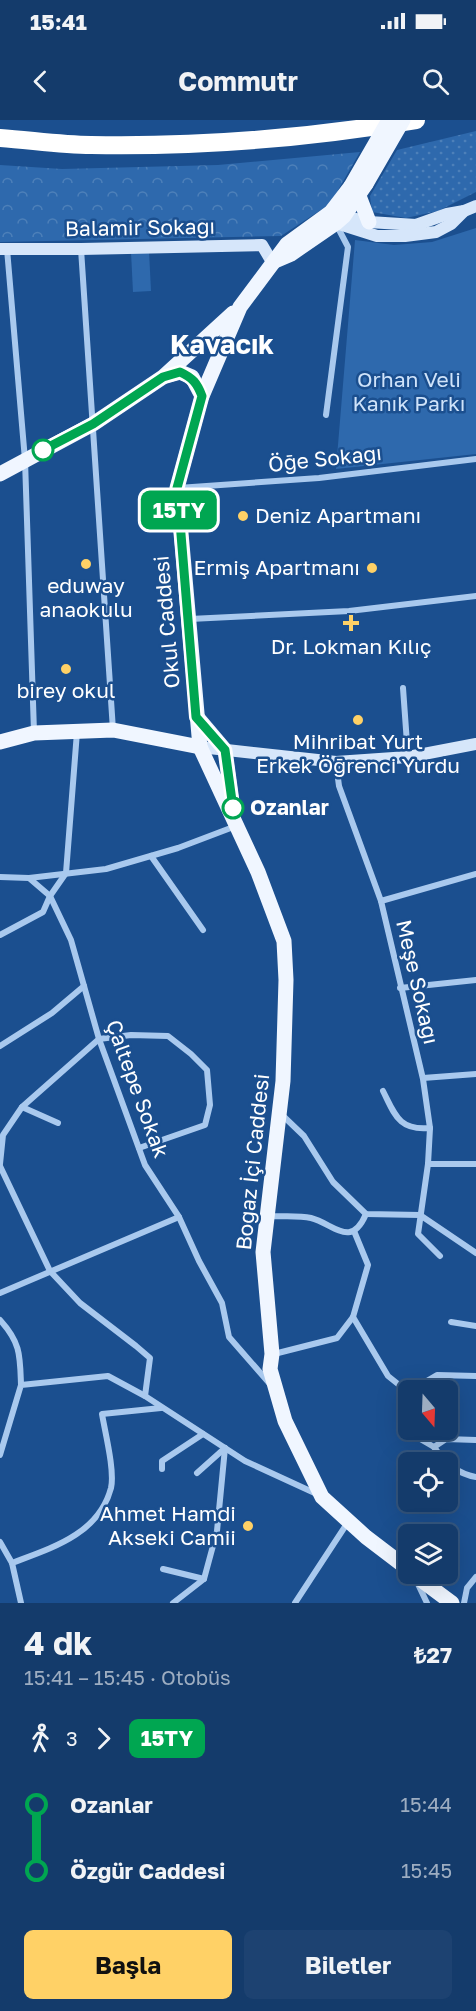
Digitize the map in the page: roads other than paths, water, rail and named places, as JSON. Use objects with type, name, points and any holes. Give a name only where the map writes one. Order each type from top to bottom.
[{"type":"highway","points":[[0,138],[91,145],[242,141],[416,120]]},
{"type":"main road","points":[[369,222],[358,189],[389,120]]},
{"type":"main road","points":[[358,189],[403,120]]},
{"type":"main road","name":"Okul Caddesi","points":[[200,747],[177,488],[202,396],[240,307],[272,262],[291,254],[340,220],[358,189]]},
{"type":"main road","points":[[0,474],[93,424],[163,377],[240,307]]},
{"type":"main road","points":[[163,377],[180,372],[192,377],[202,396]]},
{"type":"main road","points":[[196,717],[225,750],[236,826]]},
{"type":"main road","points":[[0,742],[34,733],[113,730],[200,747]]},
{"type":"main road","name":"Boğaz İçi Caddesi","points":[[200,747],[258,872],[284,941],[286,980],[284,1081],[263,1252],[272,1354],[270,1369],[285,1421],[322,1497],[366,1537],[398,1561]]},
{"type":"main road","points":[[426,1584],[452,1603]]},
{"type":"street","points":[[340,220],[377,236],[405,237],[436,232],[470,209]]},
{"type":"street","points":[[340,220],[416,225],[470,209]]},
{"type":"street","points":[[326,415],[348,247],[340,220]]},
{"type":"street","name":"Balamir Sokağı","points":[[4,249],[262,245],[272,262]]},
{"type":"street","points":[[4,249],[25,460],[34,733]]},
{"type":"street","points":[[81,249],[113,730]]},
{"type":"street","name":"Öḡe Sokağı","points":[[177,488],[319,478],[476,459]]},
{"type":"street","points":[[188,620],[349,611],[476,596]]},
{"type":"street","points":[[403,688],[408,757]]},
{"type":"street","points":[[0,935],[44,912],[50,896],[66,873],[77,732]]},
{"type":"street","points":[[200,747],[336,762],[408,757],[476,744]]},
{"type":"street","name":"Meşe Sokağı","points":[[336,762],[339,786],[381,901],[423,1078],[430,1128],[428,1164],[420,1215]]},
{"type":"street","points":[[2,879],[29,879],[106,869],[236,826]]},
{"type":"street","points":[[151,856],[203,930]]},
{"type":"street","points":[[381,901],[476,874]]},
{"type":"street","name":"Çaltepe Sokak","points":[[29,879],[50,896],[71,940],[99,1039],[145,1165],[179,1217],[222,1303],[229,1337],[277,1392]]},
{"type":"street","points":[[400,988],[476,980]]},
{"type":"street","points":[[0,1046],[52,1013],[84,986]]},
{"type":"street","points":[[139,1148],[205,1125],[210,1105],[207,1070],[168,1036],[131,1035],[99,1039],[22,1107],[3,1135],[0,1165],[50,1271],[80,1303],[150,1358],[145,1396]]},
{"type":"street","points":[[423,1078],[476,1074]]},
{"type":"street","points":[[383,1091],[402,1124],[415,1130],[430,1128]]},
{"type":"street","points":[[22,1107],[58,1123]]},
{"type":"street","points":[[280,1112],[304,1136],[333,1182],[366,1215],[420,1215],[476,1253]]},
{"type":"street","points":[[428,1164],[476,1164]]},
{"type":"street","points":[[267,1216],[312,1218],[341,1233],[354,1231],[362,1225],[366,1215]]},
{"type":"street","points":[[420,1215],[418,1234],[440,1256]]},
{"type":"street","points":[[0,1293],[179,1217]]},
{"type":"street","points":[[272,1354],[337,1338],[353,1317],[368,1265],[354,1231]]},
{"type":"street","points":[[353,1317],[388,1376],[403,1388],[420,1385],[437,1375],[476,1376]]},
{"type":"street","points":[[0,1320],[9,1330],[20,1352],[21,1385],[0,1455]]},
{"type":"street","points":[[451,1322],[476,1326]]},
{"type":"street","points":[[21,1385],[108,1376],[145,1396],[245,1461],[322,1497]]},
{"type":"street","points":[[12,1563],[65,1543],[96,1519],[111,1487],[110,1461],[102,1414],[162,1408]]},
{"type":"street","points":[[162,1469],[162,1461],[203,1434]]},
{"type":"street","points":[[434,1447],[446,1439],[476,1440]]},
{"type":"street","points":[[422,1440],[434,1447],[442,1458],[455,1469],[476,1477]]},
{"type":"street","points":[[196,1473],[225,1448]]},
{"type":"street","points":[[173,1603],[204,1579],[217,1531],[225,1448]]},
{"type":"street","points":[[295,1603],[349,1521]]},
{"type":"street","points":[[0,1542],[12,1563],[21,1603]]},
{"type":"street","points":[[163,1569],[204,1579]]},
{"type":"street","points":[[464,1603],[467,1588],[476,1577]]},
{"type":"street","points":[[418,1584],[427,1603]]},
{"type":"place","name":"Deniz Apartmanı","points":[[243,516]]},
{"type":"place","name":"eduway anaokulu","points":[[86,564]]},
{"type":"place","name":"Ermiş Apartmanı","points":[[372,568]]},
{"type":"place","name":"Dr. Lokman Kılıç","points":[[351,623]]},
{"type":"place","name":"birey okul","points":[[66,669]]},
{"type":"place","name":"Mihribat Yurt Erkek Öḡrenci Yurdu","points":[[358,720]]},
{"type":"place","name":"Ozanlar","points":[[233,808]]},
{"type":"place","name":"Ahmet Hamdi Akseki Camii","points":[[248,1526]]},
{"type":"district","name":"Kavacık","points":[[222,345]]},
{"type":"park label","name":"Orhan Veli Kanık Parkı","points":[[409,392]]}]
